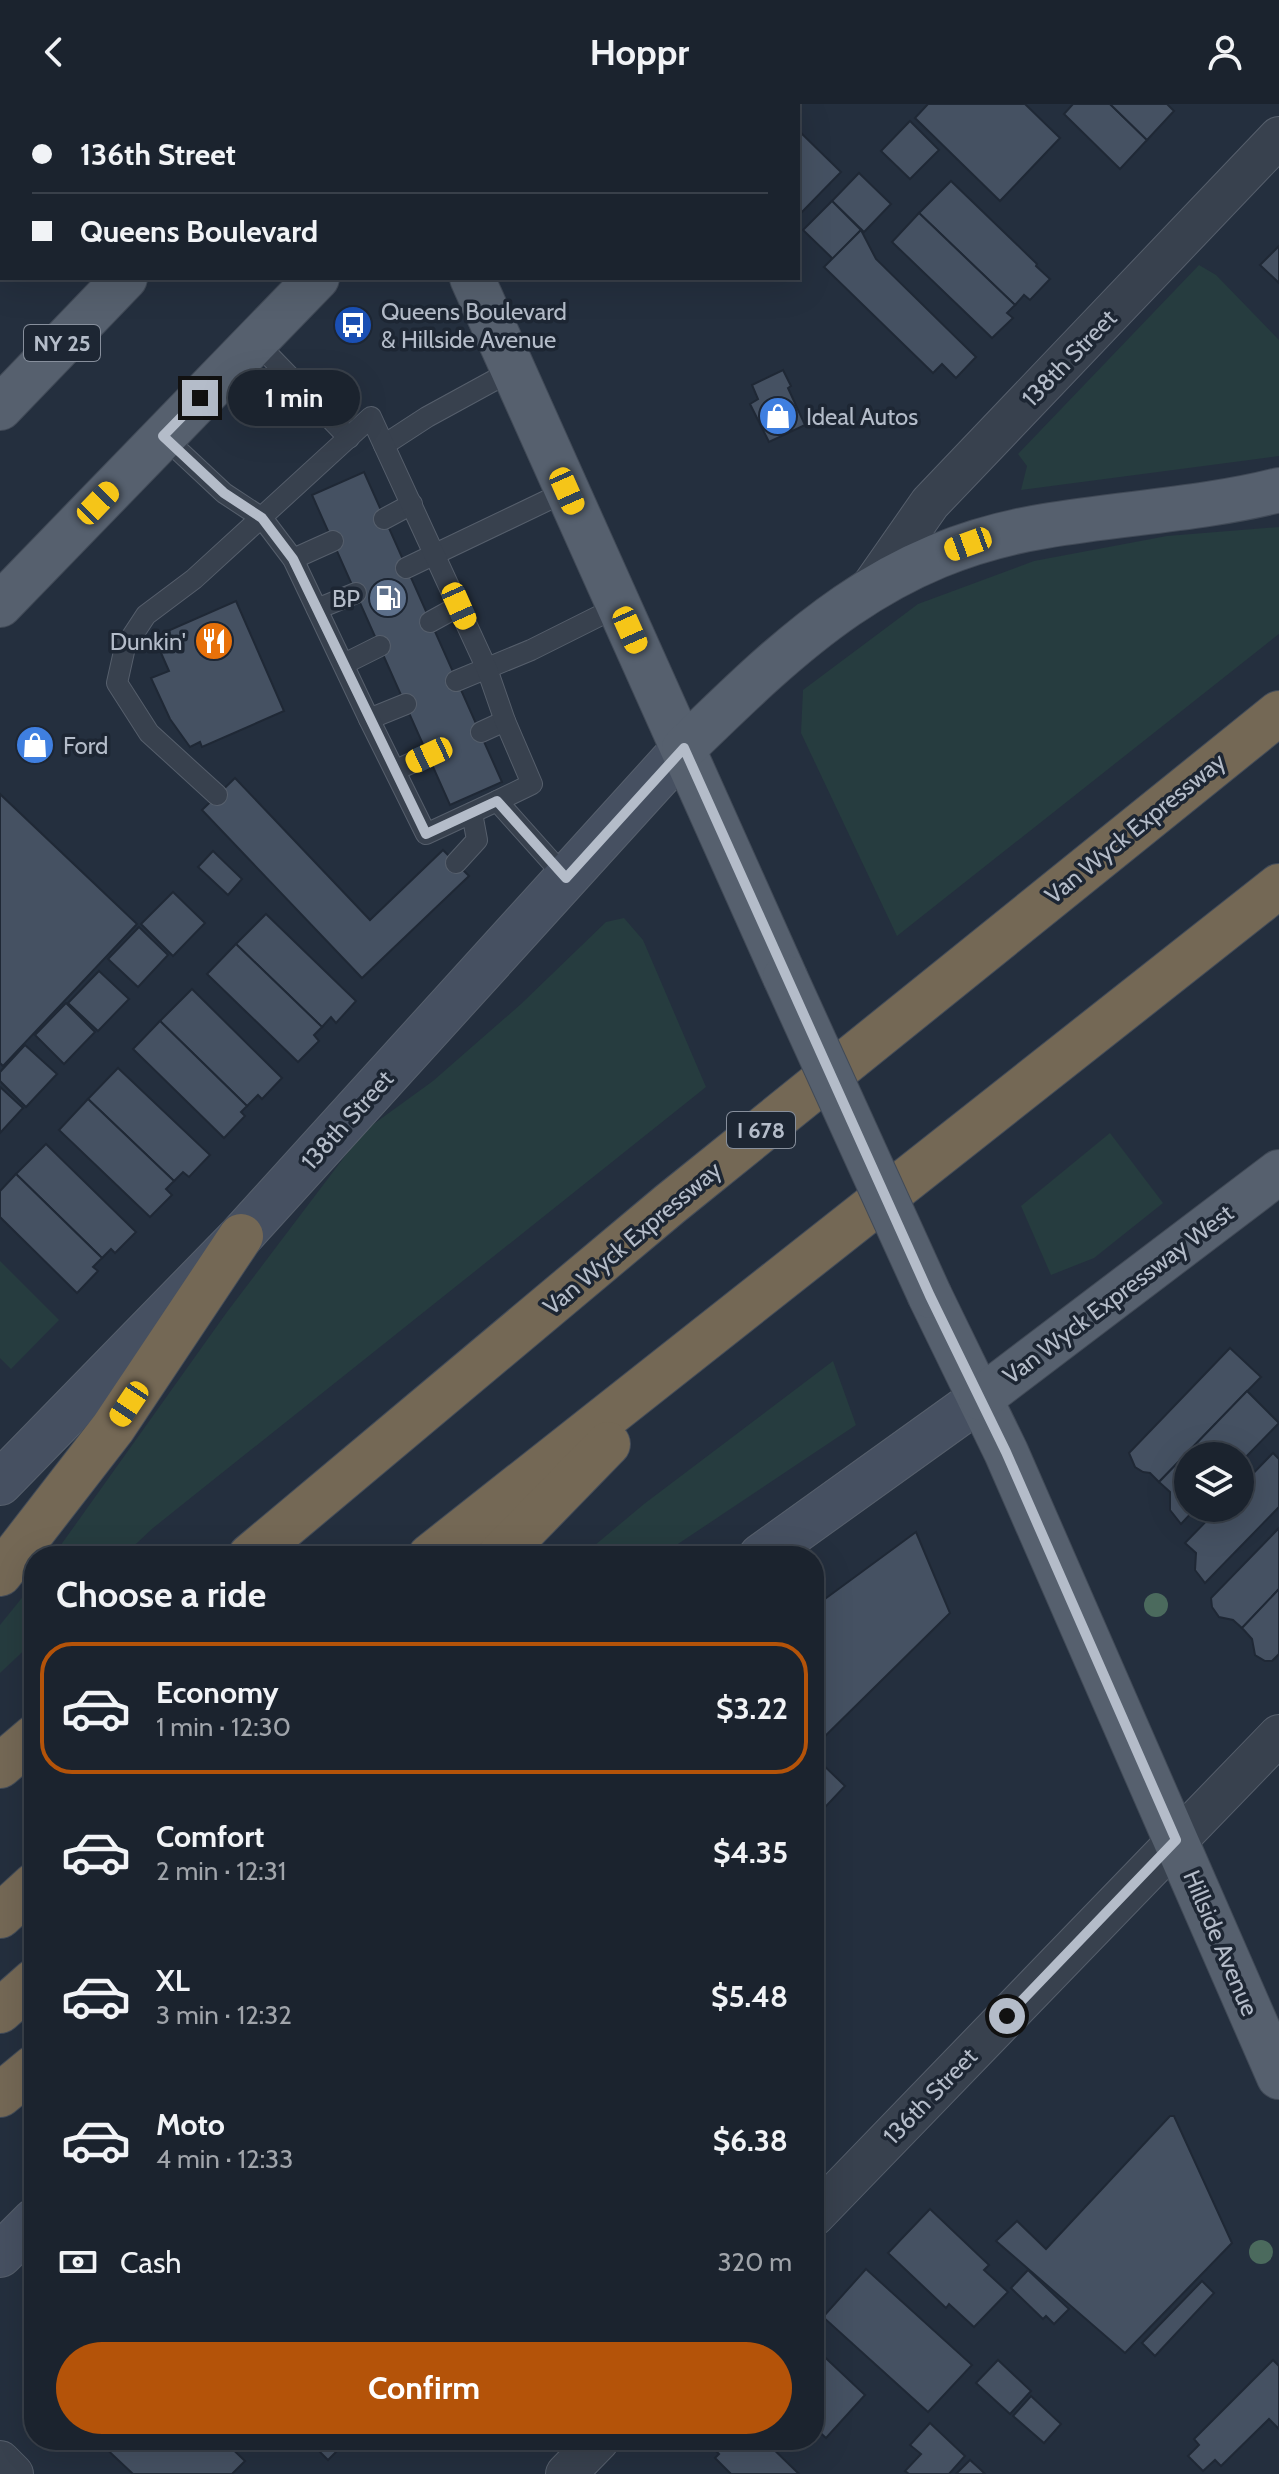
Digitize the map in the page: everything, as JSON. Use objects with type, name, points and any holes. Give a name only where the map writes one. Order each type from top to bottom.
[{"type":"highway","name":"Van Wyck Expressway","points":[[262,1546],[682,1194],[1279,713]]},
{"type":"highway","points":[[443,1546],[1279,886]]},
{"type":"highway","points":[[0,1574],[113,1428],[241,1236]]},
{"type":"highway","points":[[509,1546],[730,1319]]},
{"type":"highway","points":[[0,1766],[24,1746]]},
{"type":"highway","points":[[0,1916],[24,1894]]},
{"type":"highway","points":[[0,2011],[24,1990]]},
{"type":"highway","points":[[0,2095],[24,2075]]},
{"type":"main road","name":"NY 25","points":[[0,408],[123,280]]},
{"type":"main road","points":[[0,605],[315,280]]},
{"type":"main road","name":"Hillside Avenue","points":[[473,280],[785,977],[930,1296],[981,1398],[1279,2077]]},
{"type":"main road","points":[[684,748],[757,676],[803,638],[870,589],[932,557],[1042,526],[1279,490]]},
{"type":"main road","name":"138th Street","points":[[0,1483],[241,1236],[684,748]]},
{"type":"main road","name":"Van Wyck Expressway West","points":[[775,1546],[981,1398],[1279,1172]]},
{"type":"main road","points":[[0,2255],[24,2231]]},
{"type":"street","name":"138th Street","points":[[870,589],[930,503],[1279,137]]},
{"type":"street","name":"136th Street","points":[[824,2206],[1279,1735]]},
{"type":"street","points":[[566,2474],[589,2450]]},
{"type":"street","points":[[0,2461],[13,2474]]},
{"type":"lane","points":[[255,341],[349,438]]},
{"type":"lane","points":[[384,445],[427,417],[513,370]]},
{"type":"lane","points":[[163,436],[224,493],[262,518],[293,559],[426,834],[532,784],[487,669],[371,417],[262,518],[194,579],[146,615],[125,647],[117,683],[149,733],[217,795]]},
{"type":"lane","points":[[406,568],[567,491]]},
{"type":"lane","points":[[384,519],[412,504]]},
{"type":"lane","points":[[293,559],[333,541]]},
{"type":"lane","points":[[317,609],[356,593]]},
{"type":"lane","points":[[430,622],[459,606]]},
{"type":"lane","points":[[456,681],[619,606]]},
{"type":"lane","points":[[344,664],[380,646]]},
{"type":"lane","points":[[369,719],[406,704]]},
{"type":"lane","points":[[481,732],[505,721]]},
{"type":"lane","points":[[396,770],[429,755]]},
{"type":"lane","points":[[497,801],[566,878]]},
{"type":"lane","points":[[456,863],[477,840],[472,813]]},
{"type":"green space","points":[[1199,265],[1216,275],[1279,340],[1279,456],[1021,490],[1027,466],[1018,454]]},
{"type":"green space","points":[[1279,527],[1279,634],[897,936],[801,733],[803,690],[918,604],[1034,561],[1167,536]]},
{"type":"green space","points":[[624,918],[643,940],[706,1087],[134,1546],[60,1546],[227,1312],[364,1131],[433,1081],[521,1004],[606,922]]},
{"type":"green space","points":[[1110,1133],[1163,1203],[1094,1258],[1051,1275],[1021,1206]]},
{"type":"green space","points":[[0,1261],[59,1320],[11,1369],[0,1358]]},
{"type":"green space","points":[[833,1361],[856,1425],[675,1546],[594,1546],[644,1504]]},
{"type":"green space","points":[[24,1595],[24,1650],[0,1673],[0,1625]]},
{"type":"building","points":[[928,104],[1025,104],[1060,138],[1000,201],[915,118]]},
{"type":"building","points":[[1073,104],[1110,104],[1147,140],[1120,169],[1064,114]]},
{"type":"building","points":[[1110,104],[1167,104],[1174,111],[1147,140]]},
{"type":"building","points":[[910,121],[939,150],[910,179],[881,151]]},
{"type":"building","points":[[800,132],[841,172],[800,214]]},
{"type":"building","points":[[859,173],[891,204],[864,232],[832,201]]},
{"type":"building","points":[[951,181],[1050,279],[1030,300],[1024,295],[1015,305],[919,213]]},
{"type":"building","points":[[832,201],[861,230],[833,259],[803,230]]},
{"type":"building","points":[[919,213],[1015,305],[1007,313],[1013,318],[992,338],[892,242]]},
{"type":"building","points":[[861,230],[876,259],[976,357],[956,378],[942,364],[933,373],[824,267]]},
{"type":"building","points":[[1279,246],[1279,283],[1260,265]]},
{"type":"building","points":[[783,370],[805,425],[769,442],[750,404],[758,399],[752,385]]},
{"type":"building","points":[[364,472],[502,782],[450,805],[312,495]]},
{"type":"building","points":[[236,601],[284,711],[202,747],[200,742],[190,747],[170,719],[151,678],[169,671],[154,637]]},
{"type":"building","points":[[235,778],[370,920],[443,850],[469,876],[362,978],[202,810]]},
{"type":"building","points":[[0,794],[137,924],[3,1066],[0,1063]]},
{"type":"building","points":[[213,851],[242,879],[228,895],[198,867]]},
{"type":"building","points":[[173,892],[205,923],[173,956],[141,924]]},
{"type":"building","points":[[266,914],[356,1001],[336,1023],[331,1017],[322,1027],[236,944]]},
{"type":"building","points":[[139,927],[168,955],[138,987],[108,959]]},
{"type":"building","points":[[236,944],[322,1027],[314,1035],[319,1041],[298,1062],[207,974]]},
{"type":"building","points":[[99,971],[129,999],[98,1031],[68,1003]]},
{"type":"building","points":[[192,989],[282,1078],[262,1099],[258,1095],[247,1106],[160,1021]]},
{"type":"building","points":[[66,1003],[95,1032],[64,1064],[35,1035]]},
{"type":"building","points":[[160,1021],[247,1106],[241,1112],[245,1116],[224,1138],[133,1049]]},
{"type":"building","points":[[25,1045],[57,1074],[26,1107],[0,1081],[0,1072]]},
{"type":"building","points":[[118,1068],[210,1155],[189,1177],[183,1172],[174,1181],[88,1099]]},
{"type":"building","points":[[0,1087],[23,1108],[0,1133]]},
{"type":"building","points":[[88,1099],[174,1181],[166,1189],[172,1195],[150,1217],[59,1130]]},
{"type":"building","points":[[46,1144],[136,1232],[115,1253],[111,1249],[102,1258],[16,1174]]},
{"type":"building","points":[[16,1174],[102,1258],[93,1267],[98,1271],[77,1293],[0,1217],[0,1191]]},
{"type":"building","points":[[1230,1348],[1261,1377],[1198,1442],[1174,1442],[1174,1467],[1159,1482],[1150,1473],[1135,1467],[1129,1453]]},
{"type":"building","points":[[1247,1391],[1279,1423],[1254,1449],[1254,1442],[1198,1442]]},
{"type":"building","points":[[1273,1453],[1279,1459],[1279,1507],[1205,1583],[1195,1570],[1196,1553],[1185,1543],[1205,1522],[1254,1522],[1254,1473]]},
{"type":"building","points":[[1174,1466],[1174,1515],[1170,1510],[1170,1492],[1159,1482]]},
{"type":"building","points":[[1279,1528],[1279,1589],[1242,1628],[1233,1620],[1219,1617],[1212,1607],[1211,1598]]},
{"type":"building","points":[[916,1532],[950,1613],[824,1737],[824,1600]]},
{"type":"building","points":[[1279,1589],[1279,1654],[1272,1661],[1265,1661],[1255,1655],[1252,1639],[1242,1628]]},
{"type":"building","points":[[824,1766],[845,1786],[824,1808]]},
{"type":"building","points":[[1170,2116],[1174,2116],[1232,2243],[1125,2353],[996,2241],[1017,2221],[1046,2249]]},
{"type":"building","points":[[930,2209],[989,2265],[984,2270],[1008,2292],[974,2327],[949,2304],[946,2308],[888,2253]]},
{"type":"building","points":[[866,2269],[972,2365],[928,2412],[824,2316]]},
{"type":"building","points":[[1028,2270],[1069,2309],[1054,2324],[1046,2316],[1043,2319],[1011,2288]]},
{"type":"building","points":[[1202,2281],[1214,2293],[1155,2356],[1142,2343]]},
{"type":"building","points":[[824,2356],[865,2395],[826,2438],[824,2436]]},
{"type":"building","points":[[998,2360],[1031,2391],[1010,2414],[976,2383]]},
{"type":"building","points":[[1273,2360],[1279,2366],[1279,2429],[1269,2419],[1221,2466],[1215,2460],[1203,2471],[1188,2456],[1199,2445],[1194,2439]]},
{"type":"building","points":[[1031,2396],[1061,2424],[1044,2443],[1013,2416]]},
{"type":"building","points":[[930,2423],[965,2456],[949,2474],[909,2474],[905,2471],[921,2454],[910,2445]]},
{"type":"building","points":[[108,2450],[233,2450],[245,2461],[232,2474],[133,2474]]},
{"type":"building","points":[[318,2450],[338,2450],[328,2460]]},
{"type":"building","points":[[715,2450],[774,2450],[799,2474],[731,2474],[715,2458],[719,2454]]},
{"type":"building","points":[[970,2460],[980,2469],[985,2474],[956,2474]]},
{"type":"place","name":"Queens Boulevard & Hillside Avenue","points":[[353,325]]},
{"type":"place","name":"Ideal Autos","points":[[778,416]]},
{"type":"place","name":"BP","points":[[388,598]]},
{"type":"place","name":"Dunkin'","points":[[214,641]]},
{"type":"place","name":"Ford","points":[[35,745]]},
{"type":"route","points":[[200,398],[163,436],[224,493],[262,518],[293,559],[426,834],[497,801],[566,878],[684,748],[930,1296],[1006,1452],[1176,1840],[1007,2016]]}]
